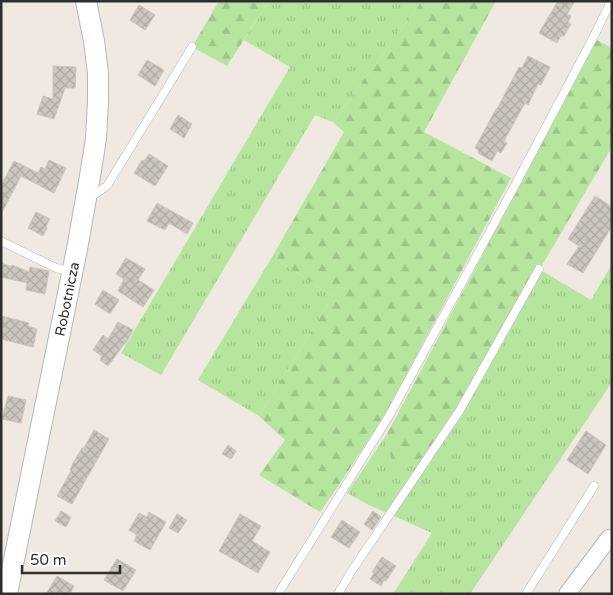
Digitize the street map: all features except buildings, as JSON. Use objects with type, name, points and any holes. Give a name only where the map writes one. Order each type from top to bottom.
[{"type":"street","name":"Robotnicza","points":[[8,594],[8,559],[72,272],[90,176],[98,120],[97,63],[86,1]]},
{"type":"street","points":[[567,594],[609,538]]},
{"type":"lane","points":[[278,594],[389,416],[513,190],[611,1]]},
{"type":"lane","points":[[95,194],[107,186],[192,47]]},
{"type":"lane","points":[[1,241],[56,268],[72,272]]},
{"type":"lane","points":[[338,594],[460,410],[539,269]]},
{"type":"lane","points":[[526,594],[594,486]]},
{"type":"green space","points":[[219,1],[269,1],[227,66],[192,47]]},
{"type":"green space","points":[[269,1],[422,1],[333,122],[315,115],[161,375],[121,353],[290,67],[244,40]]},
{"type":"green space","points":[[422,1],[496,1],[424,132],[511,178],[387,411],[320,512],[259,475],[285,440],[259,416],[333,296],[272,257],[344,132],[333,122]]},
{"type":"green space","points":[[597,40],[612,48],[612,147],[429,456],[392,466],[387,434]]},
{"type":"green space","points":[[272,257],[333,296],[259,416],[198,380]]},
{"type":"green space","points":[[612,264],[612,382],[470,594],[393,594],[432,533],[347,493],[387,434],[392,466],[539,269],[591,300]]}]
